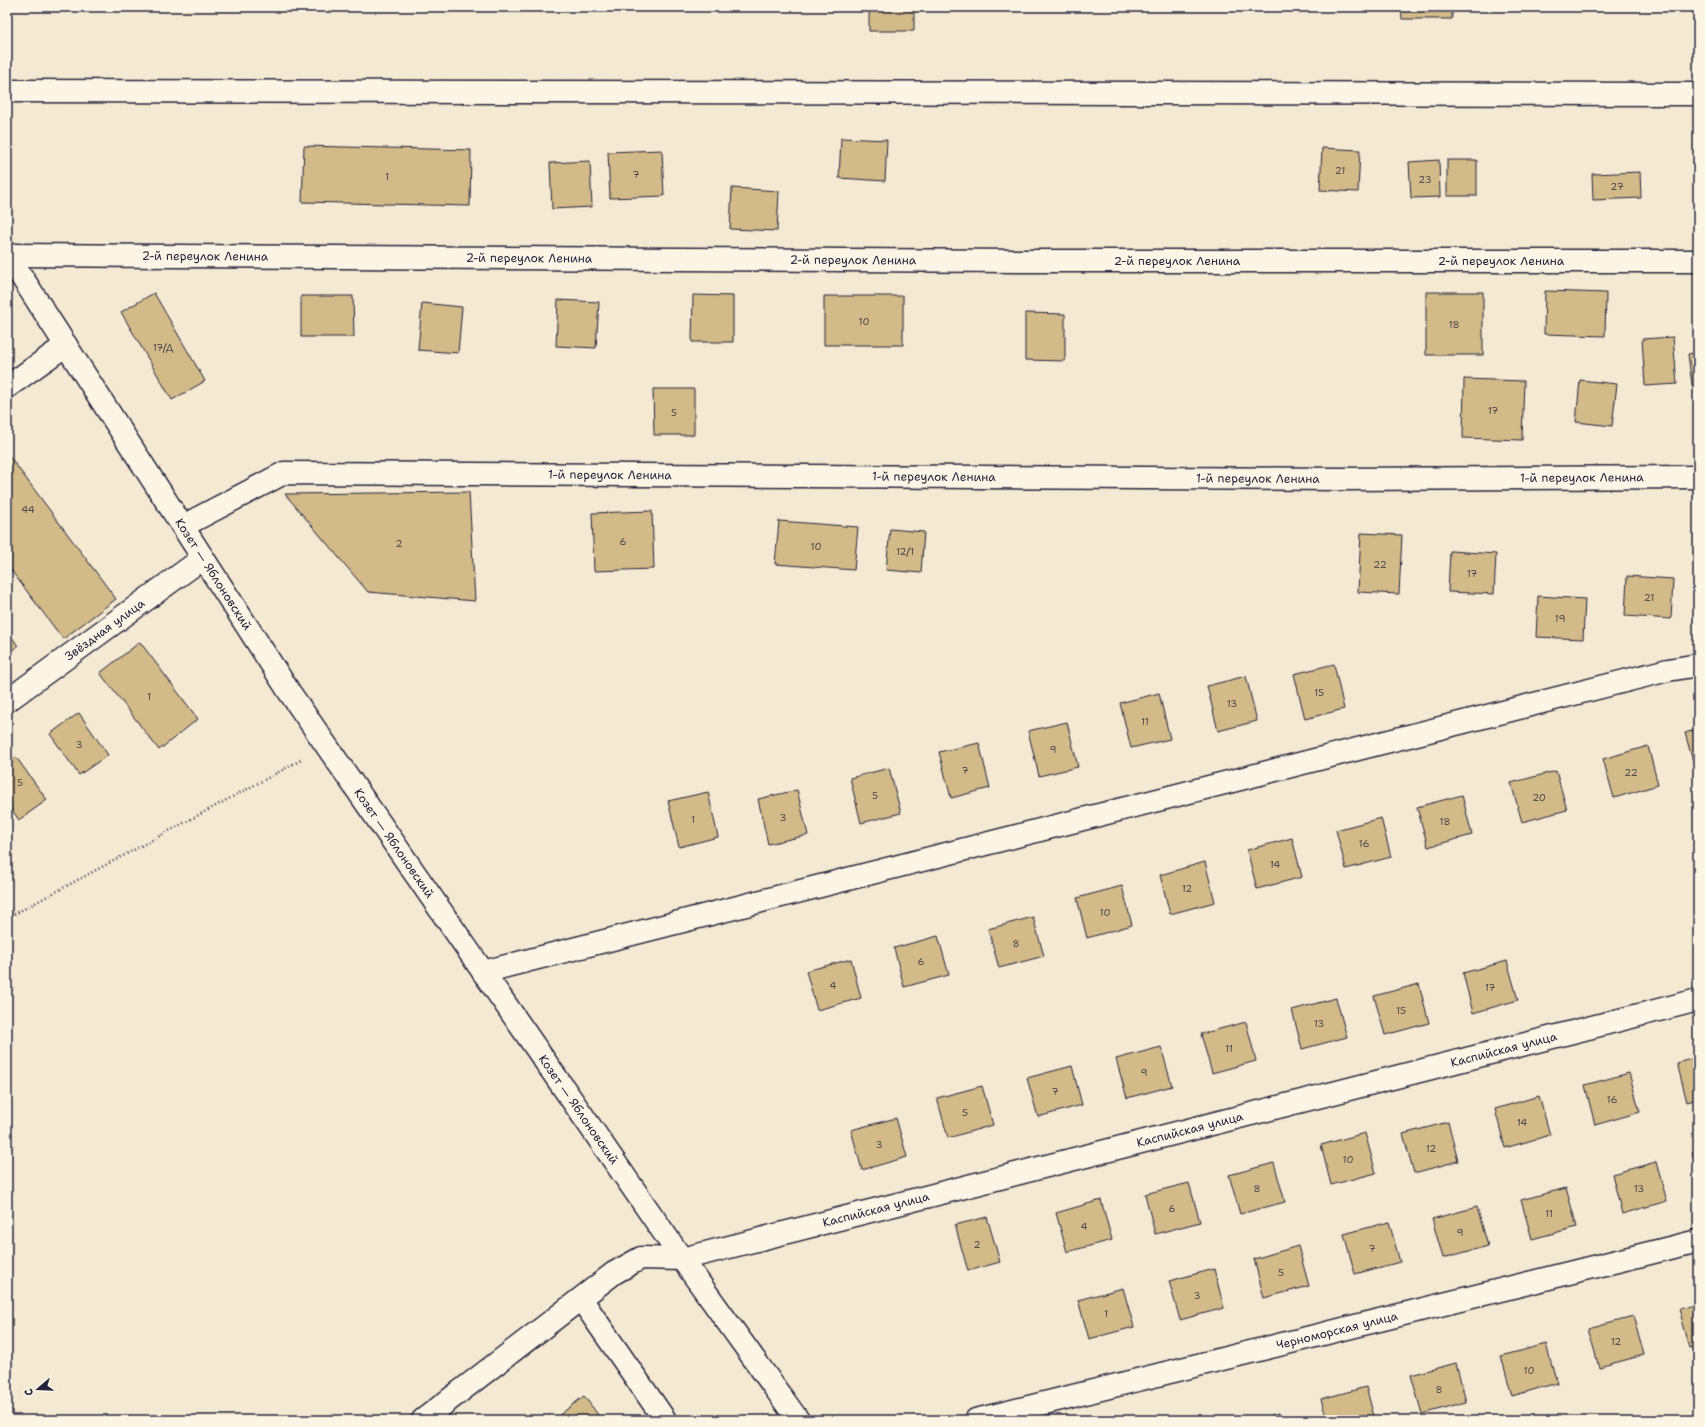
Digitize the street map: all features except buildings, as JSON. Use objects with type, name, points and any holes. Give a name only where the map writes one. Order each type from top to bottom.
[{"type":"street","points":[[7,91],[1698,94]]},
{"type":"street","name":"2-й переулок Ленина","points":[[7,254],[1010,261],[1698,261]]},
{"type":"street","name":"Козет — Яблоновский","points":[[7,254],[290,693],[682,1259],[798,1420]]},
{"type":"street","points":[[7,387],[66,345]]},
{"type":"street","name":"1-й переулок Ленина","points":[[182,526],[284,473],[1332,479],[1698,477]]},
{"type":"street","name":"Звёздная улица","points":[[7,701],[202,558]]},
{"type":"street","points":[[483,972],[1652,674],[1698,665]]},
{"type":"street","name":"Каспийская улица","points":[[423,1420],[614,1274],[641,1258],[682,1259],[1698,1000]]},
{"type":"street","name":"Черноморская улица","points":[[976,1420],[1698,1241]]},
{"type":"street","points":[[581,1299],[665,1420]]},
{"type":"path","points":[[7,918],[326,746]]}]
